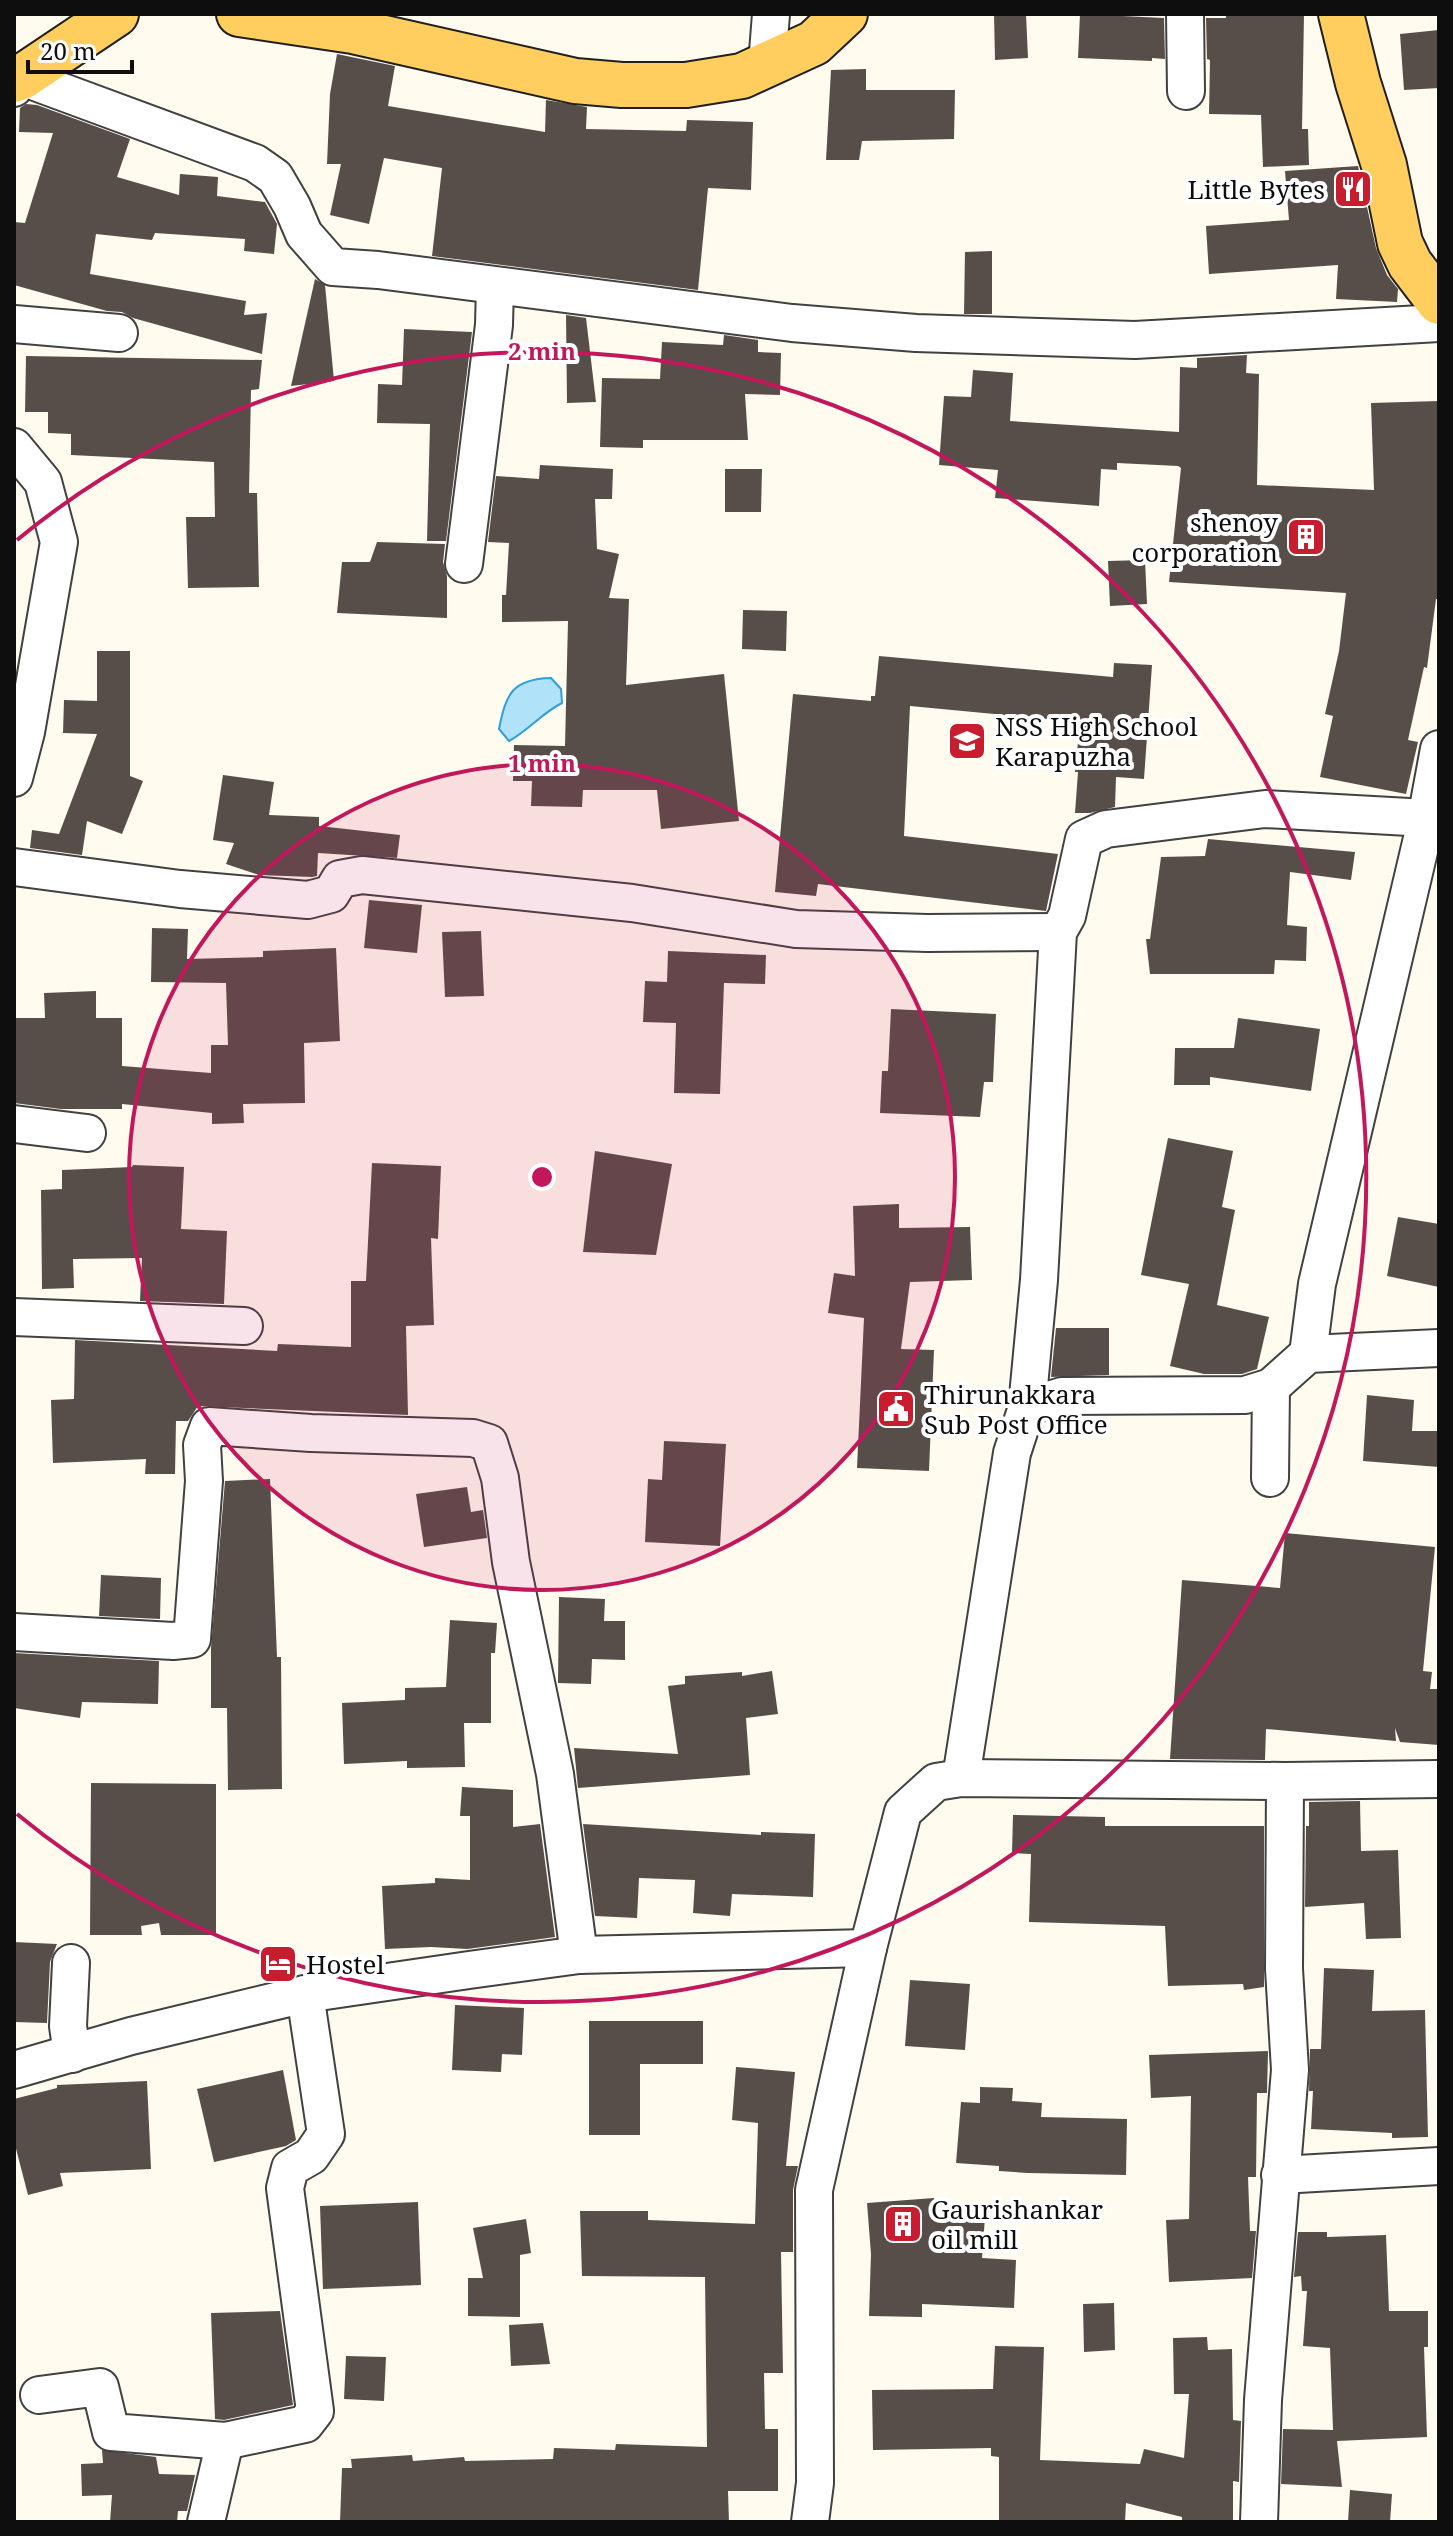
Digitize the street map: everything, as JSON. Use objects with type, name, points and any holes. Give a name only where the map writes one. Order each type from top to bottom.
[{"type":"main road","points":[[17,82],[116,14]]},
{"type":"main road","points":[[239,14],[353,22],[575,81],[686,85],[742,76],[767,65],[814,43],[845,14]]},
{"type":"main road","points":[[1341,14],[1358,83],[1384,165],[1400,243],[1410,264],[1439,302]]},
{"type":"street","points":[[767,65],[771,14]]},
{"type":"street","points":[[1185,14],[1186,91]]},
{"type":"street","points":[[17,82],[255,163],[275,177],[304,234],[333,267],[378,270],[792,323],[916,333],[1135,340],[1439,323]]},
{"type":"street","points":[[464,564],[494,325],[495,286]]},
{"type":"street","points":[[14,324],[119,333]]},
{"type":"street","points":[[14,447],[43,482],[59,542],[26,732],[14,778]]},
{"type":"street","points":[[1308,1354],[1317,1284],[1427,818],[1439,749]]},
{"type":"street","points":[[961,1778],[1012,1453],[1027,1407],[1039,1280],[1058,932],[1067,916],[1084,839],[1106,829],[1265,809],[1427,818]]},
{"type":"street","points":[[14,867],[180,889],[308,900],[331,894],[340,879],[362,875],[632,903],[796,929],[927,933],[1058,932]]},
{"type":"street","points":[[14,1124],[87,1133]]},
{"type":"street","points":[[14,1317],[244,1326]]},
{"type":"street","points":[[1027,1407],[1062,1396],[1245,1395],[1271,1387],[1308,1354],[1439,1348]]},
{"type":"street","points":[[1270,1478],[1271,1387]]},
{"type":"street","points":[[14,1632],[173,1641],[192,1639],[204,1481],[202,1445],[209,1426],[473,1438],[489,1443],[500,1478],[511,1562],[555,1774],[579,1955]]},
{"type":"street","points":[[810,2522],[815,2483],[814,2190],[868,1948],[903,1812],[936,1782],[961,1778],[1439,1779]]},
{"type":"street","points":[[1259,2522],[1263,2400],[1290,2070],[1284,1969],[1285,1781]]},
{"type":"street","points":[[14,2070],[72,2054],[166,2012],[579,1955],[868,1948]]},
{"type":"street","points":[[71,1963],[68,2026],[72,2054]]},
{"type":"street","points":[[39,2395],[100,2387],[111,2432],[225,2441],[305,2424],[315,2411],[285,2188],[290,2168],[311,2156],[326,2134],[305,1994]]},
{"type":"street","points":[[1280,2175],[1439,2166]]},
{"type":"street","points":[[206,2522],[225,2441]]},
{"type":"water","points":[[551,678],[561,689],[562,703],[509,741],[499,729],[508,698],[527,681]]},
{"type":"building","points":[[994,14],[1026,14],[1028,58],[995,60]]},
{"type":"building","points":[[1080,14],[1164,18],[1165,59],[1078,58]]},
{"type":"building","points":[[1226,14],[1304,14],[1302,129],[1308,129],[1309,165],[1263,167],[1261,115],[1209,114],[1210,60],[1207,59],[1206,18],[1226,18]]},
{"type":"building","points":[[1439,30],[1439,88],[1404,90],[1400,34]]},
{"type":"building","points":[[337,54],[395,66],[388,106],[545,132],[546,100],[587,107],[586,129],[686,131],[687,120],[753,122],[751,190],[708,188],[698,290],[432,256],[442,168],[384,158],[369,224],[330,215],[341,164],[327,164],[330,94]]},
{"type":"building","points":[[866,69],[866,90],[955,90],[954,139],[862,141],[859,160],[826,160],[831,70]]},
{"type":"building","points":[[26,104],[37,105],[130,139],[117,177],[179,195],[180,174],[218,177],[217,196],[265,202],[277,224],[274,254],[244,251],[245,239],[155,233],[152,240],[96,234],[90,274],[246,301],[244,315],[267,313],[262,354],[133,318],[122,312],[107,311],[14,285],[14,222],[25,223],[53,133],[19,132],[20,108]]},
{"type":"building","points":[[1358,166],[1376,248],[1387,275],[1398,289],[1397,302],[1336,299],[1338,265],[1209,274],[1206,226],[1289,220],[1285,171]]},
{"type":"building","points":[[992,251],[992,314],[964,314],[965,252]]},
{"type":"building","points":[[315,279],[325,285],[334,381],[291,386]]},
{"type":"building","points":[[566,315],[586,318],[596,402],[567,403]]},
{"type":"building","points":[[404,329],[472,332],[446,541],[427,541],[430,424],[377,423],[378,384],[402,385]]},
{"type":"building","points":[[724,335],[758,340],[758,352],[781,353],[780,395],[745,394],[748,440],[643,440],[643,448],[600,447],[602,378],[660,379],[662,342],[723,345]]},
{"type":"building","points":[[1247,355],[1246,373],[1259,374],[1257,485],[1374,490],[1371,403],[1439,401],[1439,599],[1436,599],[1427,668],[1424,667],[1408,740],[1418,742],[1406,794],[1320,777],[1333,716],[1325,714],[1339,651],[1346,593],[1169,582],[1181,468],[1117,463],[1117,470],[1101,469],[1099,506],[995,498],[998,470],[939,465],[944,396],[971,397],[973,370],[1013,373],[1010,421],[1179,432],[1180,367],[1197,368],[1197,358]]},
{"type":"building","points":[[26,356],[262,360],[259,389],[251,390],[249,493],[257,493],[259,587],[188,588],[186,517],[215,517],[214,462],[71,455],[71,434],[48,433],[48,412],[25,412]]},
{"type":"building","points":[[540,465],[613,469],[612,499],[595,499],[597,549],[619,554],[609,598],[629,599],[626,685],[724,674],[739,821],[661,829],[657,790],[583,790],[582,807],[531,806],[532,781],[513,781],[514,745],[565,746],[568,621],[502,622],[509,543],[488,542],[496,476],[539,479]]},
{"type":"building","points":[[725,469],[762,469],[761,512],[725,512]]},
{"type":"building","points":[[377,542],[445,544],[443,562],[447,576],[447,618],[337,613],[342,562],[370,562]]},
{"type":"building","points":[[1145,560],[1147,604],[1110,606],[1108,561]]},
{"type":"building","points":[[743,610],[787,611],[786,651],[742,649]]},
{"type":"building","points":[[97,651],[130,651],[130,776],[143,781],[122,834],[87,821],[82,855],[30,848],[32,830],[59,834],[97,734],[63,733],[64,700],[97,701]]},
{"type":"building","points":[[879,656],[1113,677],[1114,663],[1152,665],[1144,779],[1116,777],[1115,807],[1090,813],[1075,813],[1080,722],[910,706],[904,836],[1058,854],[1046,911],[818,884],[816,896],[775,892],[793,694],[871,701],[871,696],[875,696]]},
{"type":"building","points":[[223,775],[274,782],[269,815],[319,817],[319,826],[400,835],[397,858],[318,853],[317,876],[312,877],[259,875],[226,864],[234,843],[213,840]]},
{"type":"building","points":[[1208,839],[1355,852],[1351,880],[1290,872],[1287,925],[1307,927],[1306,961],[1275,960],[1274,974],[1150,974],[1146,939],[1150,939],[1161,857],[1205,856]]},
{"type":"building","points":[[369,900],[422,905],[417,953],[364,948]]},
{"type":"building","points":[[152,928],[188,929],[187,959],[263,957],[263,951],[336,948],[340,1041],[304,1043],[305,1103],[243,1104],[244,1123],[212,1124],[212,1113],[122,1104],[122,1109],[61,1109],[14,1103],[14,1018],[45,1018],[44,993],[96,991],[96,1018],[122,1018],[122,1066],[211,1073],[211,1045],[228,1045],[226,983],[151,982]]},
{"type":"building","points":[[481,931],[484,996],[445,997],[442,932]]},
{"type":"building","points":[[668,951],[766,955],[765,984],[724,983],[720,1094],[674,1093],[676,1023],[643,1022],[645,981],[667,982]]},
{"type":"building","points":[[891,1009],[996,1014],[993,1082],[984,1082],[980,1117],[880,1113],[882,1071],[888,1071]]},
{"type":"building","points":[[1238,1018],[1320,1029],[1311,1091],[1210,1077],[1210,1085],[1174,1085],[1175,1048],[1234,1048]]},
{"type":"building","points":[[1168,1138],[1233,1151],[1222,1207],[1235,1210],[1217,1305],[1269,1317],[1257,1369],[1242,1374],[1204,1374],[1170,1366],[1189,1284],[1141,1275]]},
{"type":"building","points":[[595,1151],[672,1164],[656,1255],[583,1252]]},
{"type":"building","points":[[372,1163],[441,1166],[438,1239],[431,1238],[434,1325],[406,1326],[408,1415],[198,1406],[188,1421],[176,1421],[175,1474],[145,1474],[146,1459],[53,1463],[51,1400],[74,1399],[75,1340],[277,1351],[278,1344],[351,1347],[351,1281],[366,1281]]},
{"type":"building","points":[[133,1165],[184,1167],[181,1229],[227,1231],[224,1304],[140,1301],[142,1258],[73,1259],[74,1288],[42,1289],[41,1190],[62,1189],[62,1170]]},
{"type":"building","points":[[899,1204],[899,1228],[970,1227],[972,1280],[910,1282],[901,1349],[934,1350],[929,1471],[857,1468],[864,1318],[828,1313],[834,1273],[855,1276],[853,1206]]},
{"type":"building","points":[[1398,1217],[1439,1224],[1439,1287],[1387,1276]]},
{"type":"building","points":[[1056,1328],[1109,1328],[1109,1375],[1051,1377]]},
{"type":"building","points":[[1367,1395],[1414,1400],[1412,1431],[1439,1431],[1439,1467],[1363,1461]]},
{"type":"building","points":[[664,1441],[726,1444],[720,1546],[645,1542],[648,1479],[662,1480]]},
{"type":"building","points":[[270,1479],[277,1657],[281,1657],[282,1789],[228,1790],[227,1708],[211,1708],[211,1648],[225,1481]]},
{"type":"building","points":[[467,1487],[471,1512],[483,1510],[487,1538],[424,1547],[416,1494]]},
{"type":"building","points":[[1285,1533],[1435,1547],[1423,1671],[1432,1672],[1430,1689],[1439,1689],[1439,1745],[1400,1742],[1395,1728],[1396,1741],[1266,1729],[1265,1760],[1170,1759],[1182,1580],[1280,1588]]},
{"type":"building","points":[[101,1575],[161,1578],[160,1619],[99,1616]]},
{"type":"building","points":[[559,1597],[605,1599],[604,1621],[625,1621],[625,1660],[592,1659],[591,1684],[558,1683]]},
{"type":"building","points":[[450,1620],[497,1623],[495,1653],[491,1653],[491,1723],[464,1723],[465,1767],[407,1768],[407,1761],[344,1764],[342,1703],[405,1700],[405,1688],[446,1687]]},
{"type":"building","points":[[14,1653],[159,1661],[158,1704],[82,1702],[80,1718],[14,1708]]},
{"type":"building","points":[[772,1671],[778,1714],[746,1718],[750,1775],[578,1788],[574,1748],[678,1754],[668,1686],[685,1684],[685,1676],[742,1672],[742,1676]]},
{"type":"building","points":[[91,1783],[216,1784],[216,1935],[161,1935],[159,1923],[141,1926],[142,1935],[90,1935]]},
{"type":"building","points":[[462,1787],[513,1790],[513,1827],[540,1824],[555,1937],[467,1949],[385,1949],[382,1886],[435,1883],[435,1878],[470,1880],[470,1816],[460,1816]]},
{"type":"building","points":[[1360,1801],[1361,1851],[1398,1850],[1401,1938],[1366,1939],[1364,1903],[1305,1907],[1309,1802]]},
{"type":"building","points":[[1013,1815],[1105,1817],[1105,1826],[1264,1826],[1264,1987],[1244,1990],[1243,1984],[1168,1986],[1165,1926],[1029,1922],[1031,1854],[1012,1853]]},
{"type":"building","points":[[583,1824],[761,1835],[761,1832],[815,1834],[813,1897],[732,1894],[730,1916],[693,1913],[695,1880],[639,1878],[637,1918],[595,1916]]},
{"type":"building","points":[[14,1942],[57,1944],[50,1962],[47,2023],[14,2022]]},
{"type":"building","points":[[1324,1968],[1374,1970],[1372,2011],[1425,2010],[1428,2137],[1392,2138],[1392,2133],[1311,2129],[1313,2091],[1309,2091],[1310,2049],[1321,2049]]},
{"type":"building","points":[[910,1980],[970,1984],[965,2050],[905,2046]]},
{"type":"building","points":[[455,2005],[524,2008],[522,2055],[502,2054],[501,2072],[452,2070]]},
{"type":"building","points":[[589,2021],[703,2021],[703,2064],[640,2064],[640,2135],[589,2135]]},
{"type":"building","points":[[1268,2051],[1267,2093],[1257,2093],[1256,2177],[1248,2177],[1250,2231],[1256,2231],[1252,2278],[1169,2282],[1166,2220],[1189,2219],[1191,2096],[1151,2098],[1149,2055]]},
{"type":"building","points":[[736,2067],[795,2072],[786,2166],[798,2166],[793,2190],[793,2252],[781,2252],[783,2373],[764,2373],[765,2429],[778,2429],[778,2491],[728,2491],[729,2522],[340,2522],[342,2468],[352,2468],[351,2459],[412,2455],[413,2461],[464,2457],[465,2461],[553,2459],[554,2448],[615,2450],[616,2444],[707,2447],[705,2277],[582,2276],[580,2211],[648,2211],[648,2220],[755,2224],[758,2123],[732,2120]]},
{"type":"building","points":[[283,2070],[296,2140],[286,2146],[214,2162],[197,2089]]},
{"type":"building","points":[[147,2081],[151,2169],[60,2173],[63,2186],[28,2195],[14,2141],[14,2099],[57,2088],[57,2085]]},
{"type":"building","points":[[980,2087],[1013,2088],[1012,2101],[1042,2103],[1041,2117],[1127,2119],[1126,2175],[999,2171],[999,2166],[956,2163],[961,2102],[980,2103]]},
{"type":"building","points":[[934,2198],[935,2214],[985,2217],[982,2258],[1016,2260],[1014,2308],[922,2304],[922,2317],[869,2316],[871,2254],[867,2203]]},
{"type":"building","points":[[418,2202],[421,2285],[323,2289],[320,2206]]},
{"type":"building","points":[[526,2219],[531,2253],[520,2255],[520,2317],[468,2316],[468,2278],[483,2278],[473,2228]]},
{"type":"building","points":[[1298,2232],[1327,2232],[1327,2237],[1386,2235],[1389,2311],[1428,2311],[1428,2347],[1424,2347],[1427,2437],[1337,2441],[1342,2487],[1281,2484],[1283,2429],[1333,2430],[1330,2348],[1303,2346],[1307,2291],[1302,2291],[1301,2276],[1294,2277]]},
{"type":"building","points":[[1114,2303],[1115,2350],[1084,2352],[1083,2304]]},
{"type":"building","points":[[280,2311],[293,2405],[224,2420],[215,2419],[211,2313]]},
{"type":"building","points":[[543,2323],[550,2364],[511,2366],[509,2325]]},
{"type":"building","points":[[1207,2337],[1208,2350],[1232,2349],[1233,2420],[1241,2421],[1239,2482],[1233,2481],[1233,2522],[1182,2522],[1182,2517],[1126,2503],[1125,2522],[999,2522],[999,2457],[991,2456],[991,2448],[873,2450],[872,2390],[993,2389],[995,2346],[1044,2347],[1040,2460],[1140,2464],[1144,2449],[1184,2458],[1189,2394],[1174,2394],[1173,2338]]},
{"type":"building","points":[[346,2356],[386,2357],[384,2401],[344,2399]]},
{"type":"building","points":[[102,2450],[156,2457],[159,2474],[195,2475],[187,2511],[178,2511],[177,2522],[110,2522],[112,2495],[82,2496],[81,2464],[103,2463]]},
{"type":"building","points":[[1350,2490],[1392,2494],[1390,2522],[1348,2522]]},
{"type":"place","name":"Little Bytes","points":[[1353,189]]},
{"type":"place","name":"shenoy corporation","points":[[1306,537]]},
{"type":"place","name":"NSS High School Karapuzha","points":[[967,741]]},
{"type":"place","name":"Thirunakkara Sub Post Office","points":[[896,1409]]},
{"type":"place","name":"Hostel","points":[[278,1964]]},
{"type":"place","name":"Gaurishankar oil mill","points":[[903,2224]]}]
